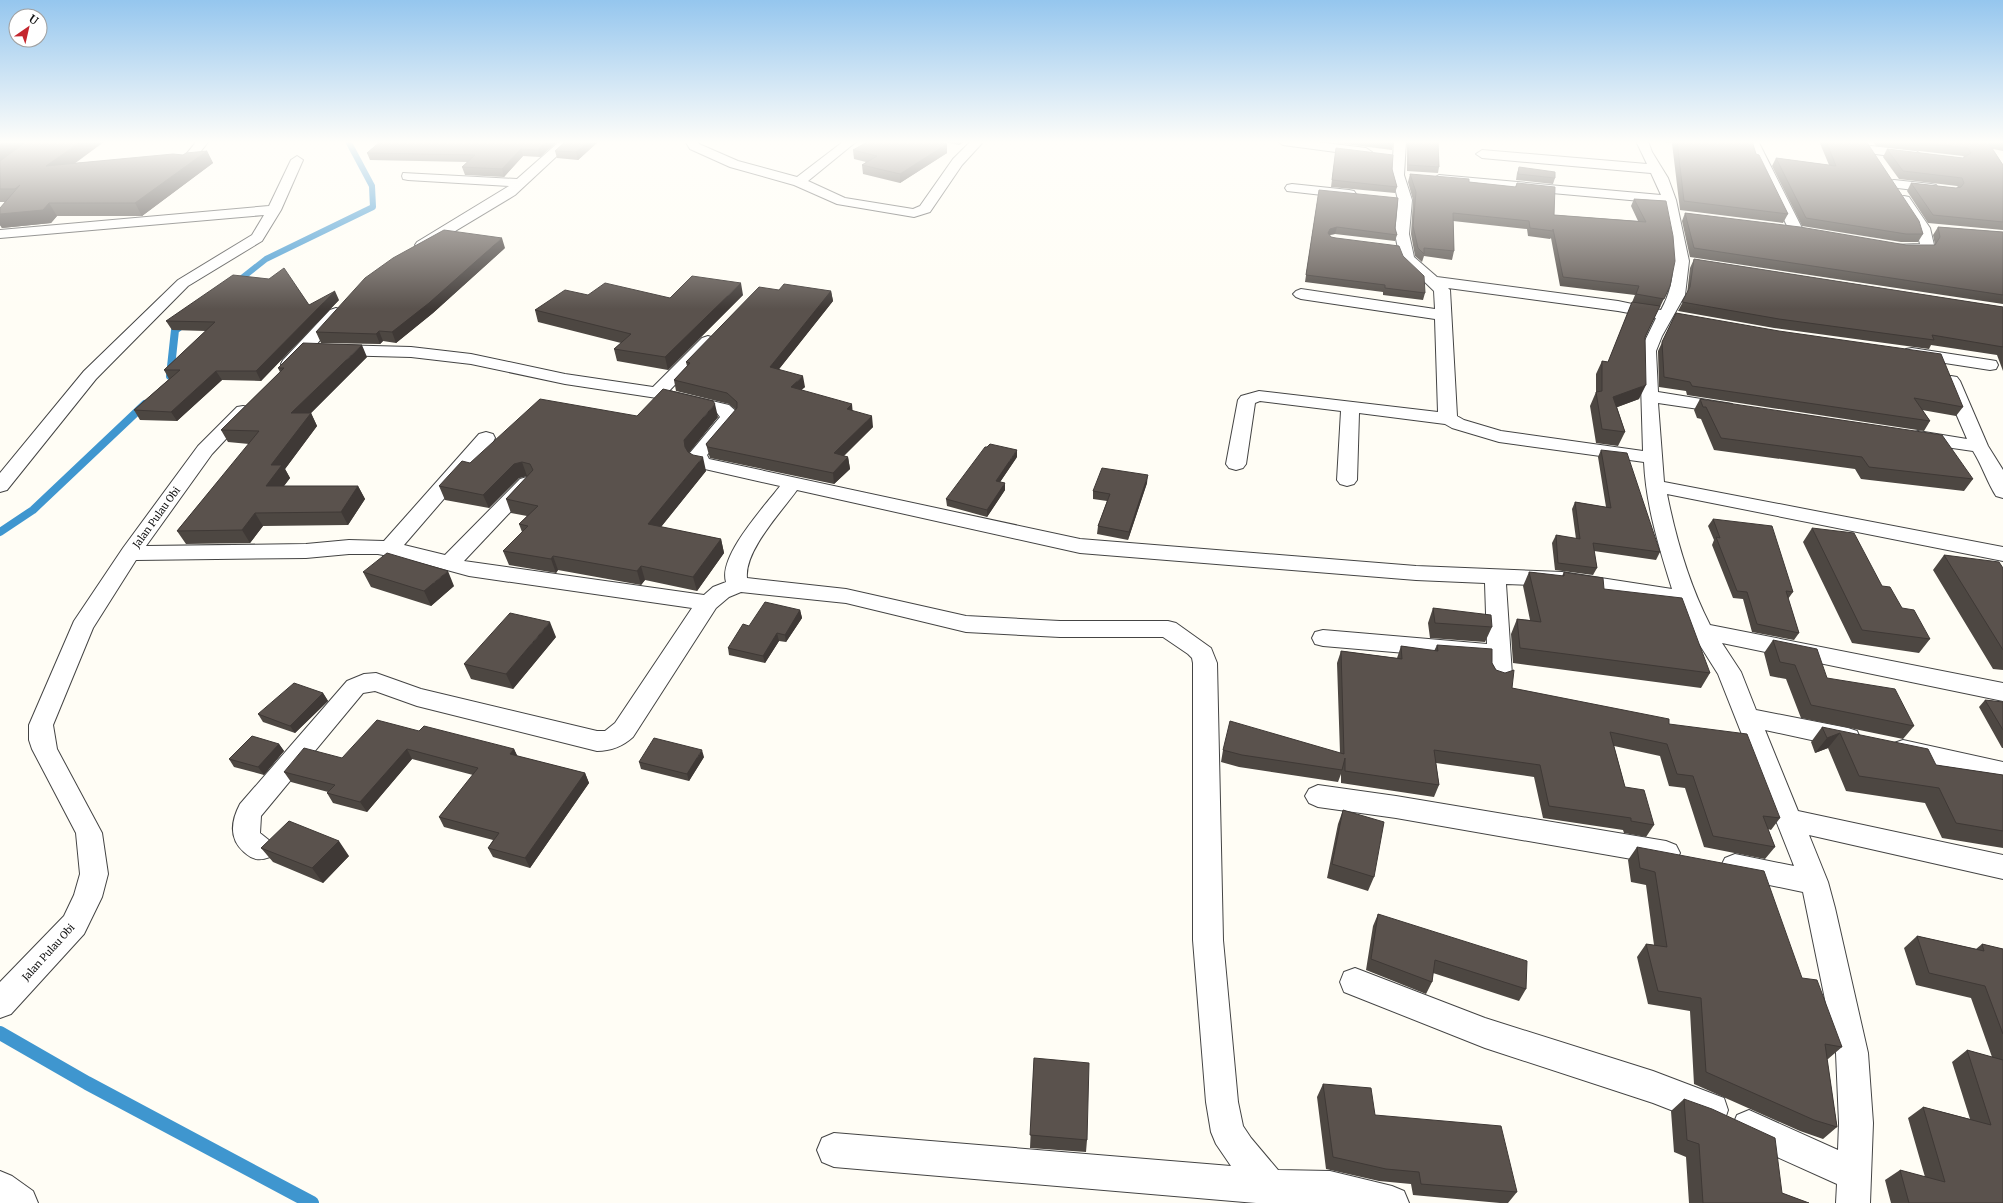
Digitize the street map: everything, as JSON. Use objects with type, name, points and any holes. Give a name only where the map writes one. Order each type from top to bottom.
[{"type":"street","points":[[0,486],[90,375],[183,283],[257,238],[280,197]]},
{"type":"street","points":[[404,255],[468,219],[502,197]]},
{"type":"street","points":[[833,197],[842,201],[856,204],[903,212],[920,212],[925,209],[933,197]]},
{"type":"street","points":[[1576,197],[1676,210]]},
{"type":"street","points":[[1355,982],[1485,1033],[1646,1085],[1705,1106],[1854,1189],[1856,1123],[1852,1053],[1822,908],[1814,882],[1790,820],[1728,672],[1702,630],[1686,599],[1664,529],[1655,486],[1649,396],[1648,351],[1654,336],[1673,317],[1680,285],[1690,262],[1676,210],[1670,197]]},
{"type":"street","points":[[1780,197],[1796,230]]},
{"type":"street","points":[[1883,245],[1914,250],[1924,249],[1927,245],[1922,228],[1902,197]]},
{"type":"street","points":[[1390,199],[1405,200],[1402,234],[1407,258],[1442,290],[1447,413],[1450,419]]},
{"type":"street","points":[[0,234],[274,210]]},
{"type":"street","points":[[1781,228],[1810,233]]},
{"type":"street","points":[[1922,228],[1938,230]]},
{"type":"street","points":[[1390,246],[1405,248]]},
{"type":"street","points":[[1433,281],[1618,306],[1673,317]]},
{"type":"street","points":[[1301,294],[1443,315]]},
{"type":"street","points":[[276,377],[304,349],[349,299]]},
{"type":"street","points":[[657,393],[721,327]]},
{"type":"street","points":[[304,349],[411,352],[471,359],[565,379],[657,393],[723,409],[729,413],[729,418],[698,454],[698,459],[703,463],[1080,546],[1191,556],[1416,572],[1562,579],[1686,599]]},
{"type":"street","points":[[1898,352],[1942,357],[1990,365]]},
{"type":"street","points":[[1942,357],[1978,446],[1991,465],[2003,492]]},
{"type":"street","points":[[1236,464],[1247,400],[1252,397],[1260,396],[1450,419],[1468,429],[1499,436],[1654,458]]},
{"type":"street","points":[[1649,396],[1743,410]]},
{"type":"street","name":"Jalan Pulau Obi","points":[[10,995],[74,925],[88,898],[94,874],[89,833],[52,762],[45,752],[40,738],[41,725],[82,627],[130,553],[205,450],[254,399]]},
{"type":"street","points":[[1346,480],[1350,407]]},
{"type":"street","points":[[1899,434],[1978,446]]},
{"type":"street","points":[[389,549],[486,438]]},
{"type":"street","points":[[449,564],[527,483]]},
{"type":"street","points":[[739,585],[736,580],[736,570],[741,557],[754,535],[792,483]]},
{"type":"street","points":[[1655,486],[2003,554]]},
{"type":"street","points":[[130,553],[306,551],[348,547],[389,549],[469,569],[708,603]]},
{"type":"street","points":[[1323,638],[1500,664],[1495,576]]},
{"type":"street","points":[[260,849],[247,838],[246,826],[250,812],[354,687],[364,683],[376,682],[417,697],[597,741],[607,741],[616,738],[624,730],[696,618],[708,603],[720,592],[739,585],[846,596],[903,608],[966,624],[1060,629],[1168,629],[1203,654],[1205,663],[1208,940],[1222,1102],[1228,1132],[1239,1150],[1270,1187]]},
{"type":"street","points":[[1702,630],[2003,692]]},
{"type":"street","points":[[1747,717],[2003,772]]},
{"type":"street","points":[[1318,796],[1396,807],[1702,860],[1814,882]]},
{"type":"street","points":[[1790,820],[2003,867]]},
{"type":"street","points":[[834,1150],[1270,1187],[1330,1188],[1392,1203]]},
{"type":"street","points":[[0,1188],[21,1203]]},
{"type":"building","points":[[9,197],[143,197],[135,203],[49,203],[43,210],[0,214],[0,208]]},
{"type":"building","points":[[1318,197],[1398,198],[1395,228],[1397,235],[1337,227],[1330,229],[1328,233],[1331,237],[1336,238],[1399,246],[1403,256],[1424,276],[1425,293],[1385,288],[1385,285],[1306,275]]},
{"type":"building","points":[[1416,197],[1555,197],[1554,215],[1646,222],[1634,199],[1666,201],[1673,236],[1675,261],[1670,286],[1664,299],[1636,294],[1639,286],[1563,277],[1553,229],[1553,231],[1530,228],[1529,221],[1453,213],[1454,251],[1424,248],[1424,254],[1418,248],[1413,226]]},
{"type":"building","points":[[1684,197],[1780,197],[1788,214],[1684,201]]},
{"type":"building","points":[[1796,197],[1903,197],[1919,221],[1923,234],[1906,234],[1806,218]]},
{"type":"building","points":[[1921,197],[2003,197],[2003,222],[1933,215]]},
{"type":"building","points":[[1685,213],[1800,227],[1906,245],[1935,245],[1940,237],[1938,227],[2003,232],[2003,295],[1694,248]]},
{"type":"building","points":[[444,230],[502,238],[429,303],[392,332],[379,331],[376,334],[316,332],[365,278],[393,258]]},
{"type":"building","points":[[1694,259],[2003,307],[2003,347],[1932,335],[1934,340],[1779,319],[1682,302],[1690,287]]},
{"type":"building","points":[[284,268],[309,305],[335,291],[256,371],[216,371],[171,412],[134,410],[180,370],[164,370],[215,322],[166,321],[233,275],[269,279]]},
{"type":"building","points":[[692,276],[741,283],[665,357],[614,349],[631,334],[535,310],[565,290],[588,295],[605,283],[670,298]]},
{"type":"building","points":[[784,284],[831,291],[770,367],[803,376],[791,387],[852,404],[847,409],[872,416],[834,453],[848,457],[833,473],[708,447],[706,444],[737,408],[737,402],[727,393],[674,380],[690,363],[686,362],[759,287],[779,290]]},
{"type":"building","points":[[1632,302],[1660,306],[1645,337],[1646,385],[1613,397],[1625,432],[1602,429],[1596,392],[1602,391],[1602,361],[1608,362]]},
{"type":"building","points":[[1676,313],[1779,331],[1941,354],[1963,407],[1914,398],[1930,421],[1692,386],[1690,382],[1664,377],[1662,342]]},
{"type":"building","points":[[303,343],[362,345],[291,413],[311,413],[271,465],[282,465],[266,486],[358,486],[341,512],[255,513],[242,530],[177,531],[259,431],[221,430],[284,368],[278,368]]},
{"type":"building","points":[[663,389],[713,401],[715,404],[684,440],[685,447],[688,452],[693,455],[703,457],[648,524],[721,539],[693,577],[641,566],[637,571],[553,556],[551,559],[503,551],[528,526],[519,524],[538,506],[506,499],[533,470],[530,464],[522,462],[514,464],[483,495],[439,486],[462,461],[470,463],[540,399],[637,416]]},
{"type":"building","points":[[1700,399],[1942,435],[1973,479],[1869,467],[1862,457],[1721,438],[1706,407],[1703,407]]},
{"type":"building","points":[[990,444],[1017,450],[996,481],[1005,483],[987,510],[946,499],[985,447]]},
{"type":"building","points":[[1601,450],[1627,453],[1660,552],[1593,543],[1597,568],[1558,563],[1556,535],[1580,539],[1575,502],[1611,508]]},
{"type":"building","points":[[1102,468],[1148,475],[1129,532],[1098,526],[1110,494],[1093,491]]},
{"type":"building","points":[[1713,519],[1772,526],[1793,592],[1786,591],[1799,633],[1757,624],[1747,592],[1737,591],[1716,537],[1720,538]]},
{"type":"building","points":[[1812,528],[1854,533],[1882,586],[1890,587],[1902,608],[1914,610],[1930,639],[1862,630]]},
{"type":"building","points":[[387,553],[448,571],[424,591],[363,572]]},
{"type":"building","points":[[1944,555],[1999,562],[2003,568],[2003,650]]},
{"type":"building","points":[[1529,572],[1564,576],[1564,572],[1603,578],[1604,589],[1682,598],[1710,673],[1520,648],[1517,619],[1541,622]]},
{"type":"building","points":[[765,602],[800,610],[785,635],[777,633],[763,656],[728,648],[743,624],[749,626]]},
{"type":"building","points":[[1433,608],[1491,615],[1492,627],[1435,623]]},
{"type":"building","points":[[510,613],[550,622],[506,674],[464,664]]},
{"type":"building","points":[[1773,640],[1817,649],[1827,678],[1895,689],[1914,726],[1811,705],[1795,665],[1780,662]]},
{"type":"building","points":[[1437,645],[1492,649],[1492,663],[1496,670],[1505,673],[1514,670],[1512,688],[1669,719],[1669,724],[1747,734],[1780,818],[1763,816],[1775,847],[1713,836],[1693,776],[1677,774],[1667,744],[1610,732],[1625,787],[1644,790],[1654,825],[1631,821],[1631,818],[1549,806],[1540,765],[1434,750],[1439,785],[1345,771],[1345,758],[1342,770],[1242,755],[1223,750],[1230,721],[1344,754],[1341,651],[1402,659],[1401,646],[1438,651]]},
{"type":"building","points":[[294,683],[323,693],[290,726],[258,714]]},
{"type":"building","points":[[1985,700],[2003,702],[2003,730]]},
{"type":"building","points":[[377,720],[419,731],[424,726],[514,749],[510,754],[585,773],[525,858],[488,848],[499,833],[439,817],[478,768],[407,749],[360,802],[327,793],[335,785],[284,772],[304,748],[342,758]]},
{"type":"building","points":[[1822,727],[1928,749],[1936,765],[2003,775],[2003,831],[1956,823],[1939,788],[1859,776],[1840,733],[1827,738]]},
{"type":"building","points":[[252,736],[279,744],[258,767],[229,759]]},
{"type":"building","points":[[654,738],[702,750],[687,774],[639,762]]},
{"type":"building","points":[[1343,810],[1384,822],[1374,877],[1332,864]]},
{"type":"building","points":[[289,821],[339,841],[312,868],[261,848]]},
{"type":"building","points":[[1637,847],[1764,871],[1802,978],[1817,980],[1842,1047],[1825,1044],[1837,1127],[1814,1120],[1706,1072],[1701,998],[1658,991],[1646,944],[1667,947],[1655,872],[1640,868]]},
{"type":"building","points":[[1378,914],[1527,961],[1526,989],[1435,960],[1432,982],[1371,959]]},
{"type":"building","points":[[1917,936],[1984,951],[1982,944],[2003,949],[2003,1034],[1985,986],[1929,973]]},
{"type":"building","points":[[1967,1050],[2003,1060],[2003,1203],[1909,1203],[1900,1170],[1945,1182],[1923,1107],[1991,1125]]},
{"type":"building","points":[[1034,1058],[1089,1063],[1087,1140],[1030,1135]]},
{"type":"building","points":[[1323,1084],[1371,1088],[1375,1115],[1501,1126],[1517,1192],[1421,1184],[1419,1172],[1386,1169],[1333,1157]]},
{"type":"building","points":[[1684,1099],[1712,1109],[1775,1138],[1782,1193],[1809,1203],[1703,1203],[1699,1144],[1687,1140]]},
{"type":"waterway","points":[[233,285],[266,259],[373,207],[373,197]]},
{"type":"waterway","points":[[170,376],[175,330],[186,322]]},
{"type":"waterway","points":[[0,532],[33,510],[145,404]]},
{"type":"waterway","points":[[0,1033],[87,1083],[312,1203]]}]
